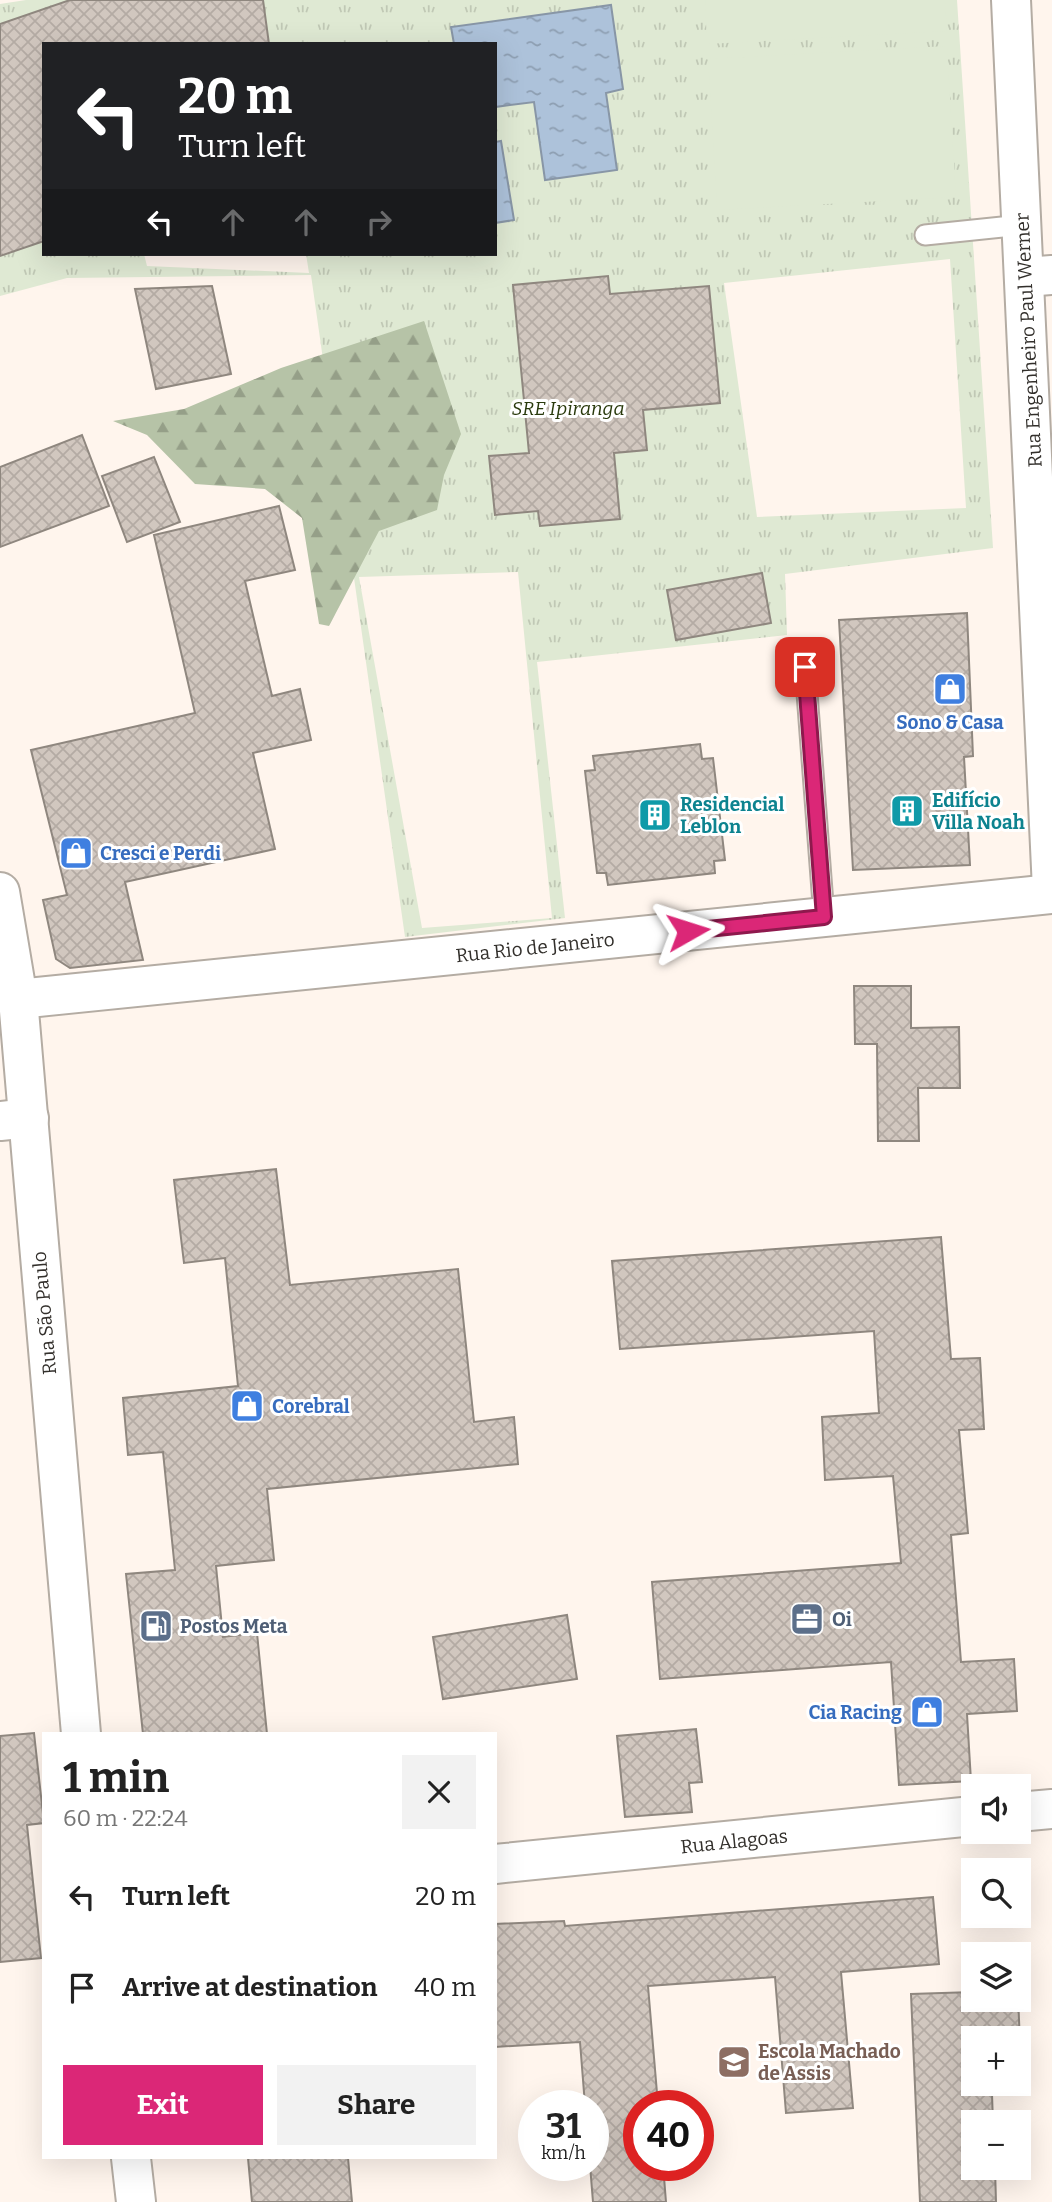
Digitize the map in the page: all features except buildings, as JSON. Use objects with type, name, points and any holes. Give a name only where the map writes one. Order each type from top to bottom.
[{"type":"main road","name":"Rua Engenheiro Paul Werner","points":[[1011,0],[1022,225],[1038,276],[1052,892]]},
{"type":"main road","name":"Rua São Paulo","points":[[0,892],[18,999],[14,1119],[80,1732]]},
{"type":"main road","name":"Rua Rio de Janeiro","points":[[18,999],[1052,892]]},
{"type":"main road","points":[[1031,1811],[1052,1810]]},
{"type":"main road","name":"Rua Alagoas","points":[[497,1864],[961,1817]]},
{"type":"main road","points":[[131,2159],[136,2202]]},
{"type":"lane","points":[[925,235],[1022,225]]},
{"type":"lane","points":[[805,667],[824,917]]},
{"type":"green space","name":"SRE Ipiranga","points":[[26,0],[957,0],[993,548],[785,574],[787,635],[537,662],[565,918],[405,937],[311,275],[67,278],[0,296],[0,4]],"holes":[[[950,259],[966,508],[757,517],[724,283]],[[518,572],[552,918],[422,928],[359,577]]]},
{"type":"green space","points":[[705,0],[945,0],[947,31],[707,44]]},
{"type":"green space","points":[[947,46],[956,197],[717,210],[708,59]]},
{"type":"green space","points":[[424,321],[461,434],[444,475],[437,510],[379,531],[329,626],[319,624],[302,518],[265,489],[195,484],[147,435],[113,421],[184,409],[281,368]]},
{"type":"water","points":[[611,5],[623,89],[606,93],[617,170],[545,180],[534,102],[497,107],[497,42],[454,42],[451,27]]},
{"type":"water","points":[[501,141],[514,220],[497,223],[497,142]]},
{"type":"place","name":"Sono & Casa","points":[[950,689]]},
{"type":"place","name":"Edifício Villa Noah","points":[[907,811]]},
{"type":"place","name":"Residencial Leblon","points":[[655,815]]},
{"type":"place","name":"Cresci e Perdi","points":[[76,853]]},
{"type":"place","name":"Corebral","points":[[247,1406]]},
{"type":"place","name":"Oi","points":[[807,1619]]},
{"type":"place","name":"Postos Meta","points":[[156,1626]]},
{"type":"place","name":"Cia Racing","points":[[927,1712]]},
{"type":"place","name":"Escola Machado de Assis","points":[[734,2062]]},
{"type":"route","points":[[688,931],[824,917],[805,667]]}]
